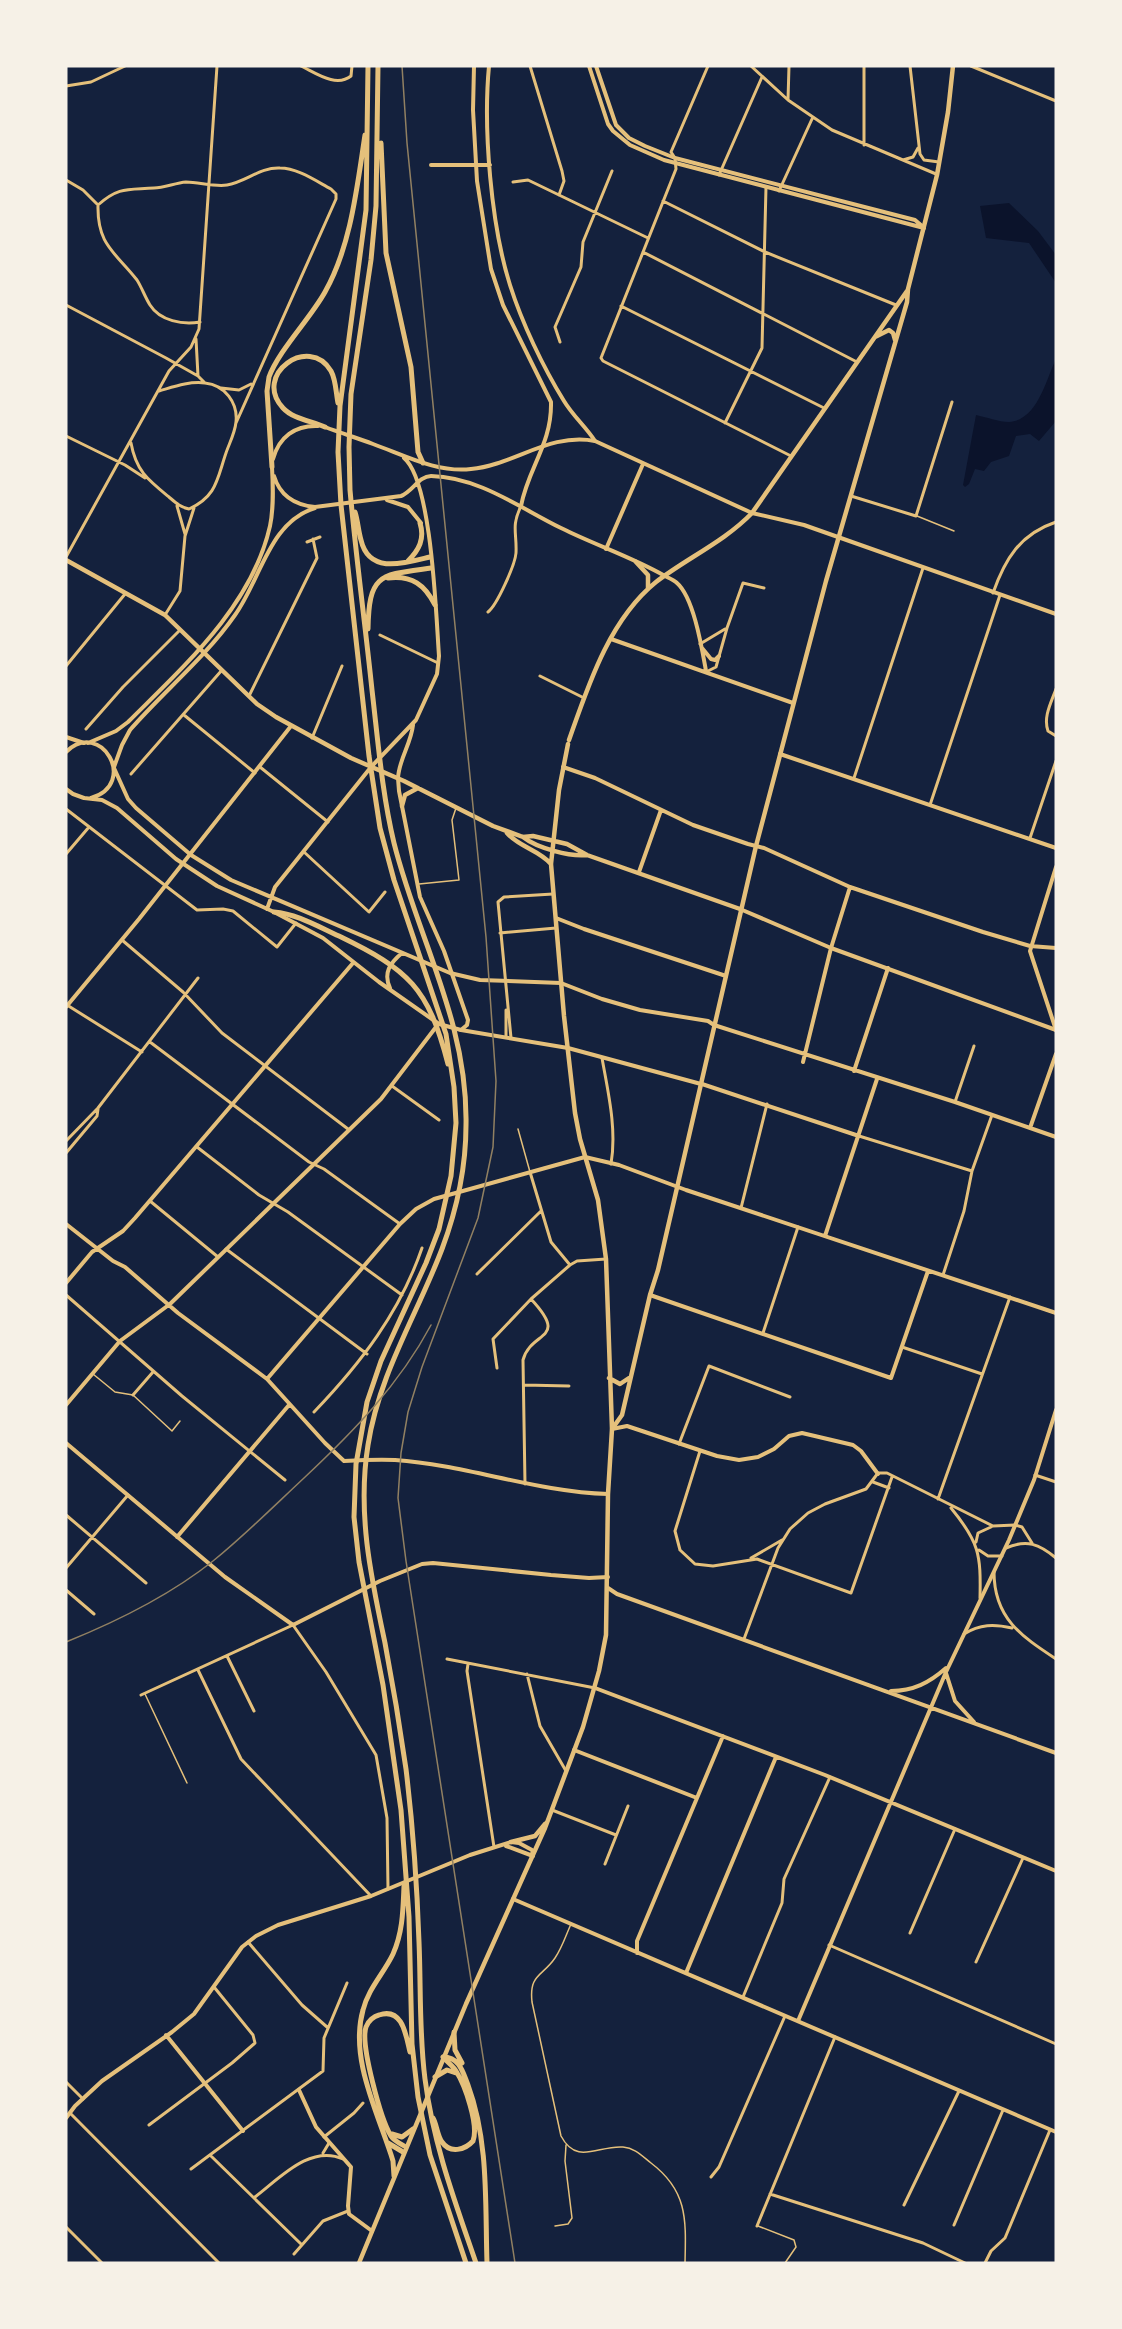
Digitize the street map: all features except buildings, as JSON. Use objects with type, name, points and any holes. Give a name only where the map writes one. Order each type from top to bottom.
[{"type":"highway","points":[[368,66],[368,173],[362,246],[345,352],[339,414],[338,452],[342,520],[370,767],[380,828],[394,879],[441,1016],[449,1051],[456,1123],[454,1159],[444,1212],[426,1263],[388,1344],[370,1394],[357,1455],[354,1517],[360,1570],[383,1685],[404,1844],[415,2080]]},
{"type":"highway","points":[[378,66],[374,233],[355,357],[349,418],[350,487],[360,540],[369,556],[382,564],[405,563],[430,558]]},
{"type":"highway","points":[[272,468],[267,391],[269,377],[321,299],[337,268],[352,208],[368,119]]},
{"type":"highway","points":[[378,124],[384,169],[387,262],[411,367],[418,452],[423,463]]},
{"type":"highway","points":[[325,427],[290,413],[279,403],[275,383],[285,364],[303,357],[315,358],[325,364],[334,376],[339,414]]},
{"type":"highway","points":[[355,519],[368,652],[391,830],[406,882],[453,1019],[460,1054],[466,1108],[464,1162],[453,1215],[435,1266],[387,1373],[376,1407],[368,1443],[364,1478],[364,1515],[368,1560],[392,1682],[406,1775],[417,1895],[425,2079],[443,2166],[476,2263]]},
{"type":"highway","points":[[405,563],[420,544],[422,533],[420,523]]},
{"type":"highway","points":[[368,652],[370,597],[375,586],[381,580],[396,573],[431,568]]},
{"type":"highway","points":[[381,580],[401,577],[414,580],[425,588],[435,605]]},
{"type":"highway","points":[[274,912],[292,914],[319,926],[380,956],[402,972],[421,995],[431,1012],[454,1087]]},
{"type":"highway","points":[[394,2175],[393,2161],[365,2072],[361,2052],[360,2025],[367,1997],[389,1961],[398,1941],[406,1900]]},
{"type":"highway","points":[[405,2150],[394,2139],[388,2128],[372,2080],[366,2051],[365,2030],[374,2017],[389,2014],[403,2023],[423,2126],[438,2181],[466,2263]]},
{"type":"highway","points":[[454,2032],[455,2050],[466,2071],[483,2141],[487,2263]]},
{"type":"highway","points":[[430,2112],[442,2142],[447,2146],[456,2150],[471,2143],[475,2133],[474,2123],[459,2077],[443,2057]]},
{"type":"highway","points":[[443,2057],[451,2057],[458,2063],[472,2096]]},
{"type":"highway","points":[[435,2077],[447,2070],[453,2070],[459,2077]]},
{"type":"highway","points":[[388,2128],[400,2137],[406,2136],[413,2128]]},
{"type":"highway","points":[[385,2136],[390,2145],[405,2150]]},
{"type":"main road","points":[[612,1429],[622,1415],[629,1378],[658,1270],[702,1084],[740,909],[793,703],[907,302],[908,289],[937,175],[953,66]]},
{"type":"main road","points":[[359,2263],[443,2057],[552,1810],[595,1688],[606,1635],[608,1494],[612,1429],[606,1259],[598,1200],[575,1115],[551,864],[562,767],[568,742],[584,698],[611,639],[625,616],[648,589],[724,537],[752,513],[908,289]]},
{"type":"main road","points":[[873,338],[889,330],[894,333],[895,345]]},
{"type":"main road","points":[[66,559],[165,615],[266,711],[312,738],[361,763],[398,778],[490,825],[524,837],[531,843],[578,856],[587,855]]},
{"type":"main road","points":[[636,562],[648,574],[648,589]]},
{"type":"main road","points":[[402,806],[405,795],[418,788]]},
{"type":"main road","points":[[505,831],[512,839],[544,856],[551,864]]},
{"type":"main road","points":[[524,837],[533,836],[580,849],[587,855],[740,909]]},
{"type":"main road","points":[[609,1378],[620,1384],[629,1378]]},
{"type":"main road","points":[[511,1842],[535,1836],[548,1820]]},
{"type":"street","points":[[66,86],[91,82],[125,66]]},
{"type":"street","points":[[66,559],[157,392],[174,363],[190,347],[196,337],[200,322],[218,66]]},
{"type":"street","points":[[301,66],[331,80],[339,81],[351,76],[352,66]]},
{"type":"street","points":[[474,66],[473,110],[476,165],[486,245],[496,288],[550,402],[550,425],[524,491],[514,526],[516,549],[514,562],[495,605],[488,612]]},
{"type":"street","points":[[489,66],[490,165],[502,252],[516,303],[563,400],[595,441]]},
{"type":"street","points":[[530,66],[564,181],[559,195]]},
{"type":"street","points":[[589,66],[603,112],[613,131],[630,145],[675,164],[767,185],[781,186],[915,220],[924,228]]},
{"type":"street","points":[[596,66],[616,125],[629,138],[675,158],[720,170],[779,191],[924,228]]},
{"type":"street","points":[[708,66],[671,152],[675,158],[676,170],[601,358],[792,456]]},
{"type":"street","points":[[751,66],[789,100],[832,130],[937,175]]},
{"type":"street","points":[[789,66],[789,100]]},
{"type":"street","points":[[864,66],[864,144]]},
{"type":"street","points":[[910,66],[918,147],[924,160],[939,162]]},
{"type":"street","points":[[971,66],[1056,101]]},
{"type":"street","points":[[719,175],[762,76]]},
{"type":"street","points":[[779,191],[813,118]]},
{"type":"street","points":[[902,160],[913,157],[918,147]]},
{"type":"street","points":[[431,165],[490,165]]},
{"type":"street","points":[[66,436],[119,462],[146,479],[176,504],[189,509],[215,488],[236,423],[336,199],[335,192],[288,168],[279,168],[262,171],[231,185],[188,182],[153,188],[124,189],[105,198],[98,205],[98,220],[102,237],[108,249],[138,283],[152,308],[173,321],[190,324],[200,322]]},
{"type":"street","points":[[560,342],[555,327],[581,267],[581,246],[612,171]]},
{"type":"street","points":[[66,180],[83,190],[98,205]]},
{"type":"street","points":[[513,182],[528,180],[648,238]]},
{"type":"street","points":[[725,423],[762,348],[767,185]]},
{"type":"street","points":[[663,201],[765,252],[896,305]]},
{"type":"street","points":[[643,252],[856,362]]},
{"type":"street","points":[[66,305],[198,376],[205,383]]},
{"type":"street","points":[[621,306],[824,408]]},
{"type":"street","points":[[196,337],[198,376]]},
{"type":"street","points":[[157,392],[182,385],[205,383],[219,388],[239,390],[253,383]]},
{"type":"street","points":[[219,388],[228,394],[233,402],[236,423]]},
{"type":"street","points":[[851,496],[916,516],[951,402]]},
{"type":"street","points":[[66,752],[74,746],[86,743],[126,724],[214,632],[245,586],[267,537],[272,509],[272,468],[277,447],[289,434],[305,427],[325,427],[403,457],[461,470],[472,469],[567,439],[595,441],[752,513],[804,525],[1056,614]]},
{"type":"street","points":[[130,441],[135,461],[146,479]]},
{"type":"street","points":[[267,909],[275,887],[371,767],[413,725],[439,664],[429,525],[413,467],[403,457]]},
{"type":"street","points":[[606,549],[643,464]]},
{"type":"street","points":[[272,468],[277,485],[289,499],[302,505],[320,507]]},
{"type":"street","points":[[84,798],[94,797],[105,790],[112,780],[124,740],[130,730],[218,637],[245,600],[283,528],[297,515],[320,507],[380,500],[407,494],[429,476],[461,482],[494,492],[677,583],[687,597],[706,672]]},
{"type":"street","points":[[380,500],[404,505],[414,512],[429,548]]},
{"type":"street","points":[[176,504],[185,536]]},
{"type":"street","points":[[165,615],[180,591],[185,536],[194,507]]},
{"type":"street","points":[[993,593],[1004,563],[1017,544],[1036,530],[1056,522]]},
{"type":"street","points":[[307,542],[320,537]]},
{"type":"street","points":[[249,696],[317,558],[313,539]]},
{"type":"street","points":[[854,778],[923,568]]},
{"type":"street","points":[[706,672],[716,667],[743,583],[764,588]]},
{"type":"street","points":[[66,666],[126,592]]},
{"type":"street","points":[[930,805],[1000,595]]},
{"type":"street","points":[[86,729],[123,687],[181,628]]},
{"type":"street","points":[[701,646],[727,628]]},
{"type":"street","points":[[380,635],[439,664]]},
{"type":"street","points":[[611,639],[793,703]]},
{"type":"street","points":[[701,646],[711,659],[715,660],[719,656]]},
{"type":"street","points":[[312,738],[342,666]]},
{"type":"street","points":[[131,774],[222,670]]},
{"type":"street","points":[[540,676],[584,698]]},
{"type":"street","points":[[1056,689],[1046,717],[1048,732],[1056,736]]},
{"type":"street","points":[[184,715],[255,773]]},
{"type":"street","points":[[413,725],[412,734],[400,762],[398,778],[402,806],[424,909],[444,951],[468,1020],[467,1025],[461,1030]]},
{"type":"street","points":[[142,1052],[67,1006],[183,864],[291,726]]},
{"type":"street","points":[[66,737],[105,750],[112,760],[124,790],[136,808],[190,855],[231,880],[403,954],[459,976],[502,981],[561,983],[602,999],[640,1010],[708,1021],[714,1025],[955,1102],[1056,1137]]},
{"type":"street","points":[[780,753],[1056,848]]},
{"type":"street","points":[[1030,838],[1056,761]]},
{"type":"street","points":[[260,767],[328,822]]},
{"type":"street","points":[[562,767],[595,778],[700,828],[764,848],[850,886],[983,932],[1030,946],[1056,948]]},
{"type":"street","points":[[66,789],[84,798],[102,800],[117,808],[183,864],[217,886],[323,938],[353,963],[438,1024],[602,1056],[790,1110],[859,1136],[972,1171]]},
{"type":"street","points":[[66,809],[197,910],[233,911],[277,947],[296,923]]},
{"type":"street","points":[[639,872],[661,810]]},
{"type":"street","points":[[66,854],[88,827]]},
{"type":"street","points":[[304,852],[369,912],[385,892]]},
{"type":"street","points":[[1056,867],[1030,946],[1056,1030]]},
{"type":"street","points":[[803,1062],[831,948],[850,886]]},
{"type":"street","points":[[506,1037],[507,1008],[502,981],[498,905],[504,897],[553,894]]},
{"type":"street","points":[[740,909],[831,948],[1056,1030]]},
{"type":"street","points":[[556,918],[726,976]]},
{"type":"street","points":[[500,933],[557,928]]},
{"type":"street","points":[[122,940],[186,996],[222,1033],[348,1129]]},
{"type":"street","points":[[392,990],[387,981],[388,970],[396,958],[403,954]]},
{"type":"street","points":[[66,1283],[98,1248],[123,1231],[150,1201],[353,963]]},
{"type":"street","points":[[854,1071],[888,968]]},
{"type":"street","points":[[70,1148],[66,1143],[98,1108],[198,978]]},
{"type":"street","points":[[66,1405],[120,1341],[170,1304],[392,1086],[438,1024]]},
{"type":"street","points":[[150,1042],[313,1164],[324,1169],[400,1224]]},
{"type":"street","points":[[955,1102],[974,1046]]},
{"type":"street","points":[[1030,1128],[1056,1054]]},
{"type":"street","points":[[602,1056],[613,1132],[614,1147],[611,1164]]},
{"type":"street","points":[[825,1236],[877,1078]]},
{"type":"street","points":[[392,1086],[439,1120]]},
{"type":"street","points":[[741,1208],[767,1104]]},
{"type":"street","points":[[66,1153],[97,1116],[98,1108]]},
{"type":"street","points":[[943,1275],[964,1211],[972,1171],[992,1115]]},
{"type":"street","points":[[195,1146],[272,1204],[288,1212],[402,1295]]},
{"type":"street","points":[[267,1379],[400,1224],[416,1209],[434,1199],[585,1157],[1056,1313]]},
{"type":"street","points":[[530,1172],[551,1242],[570,1264]]},
{"type":"street","points":[[150,1201],[218,1257]]},
{"type":"street","points":[[477,1274],[541,1211]]},
{"type":"street","points":[[66,1224],[113,1261],[125,1267],[178,1312],[267,1379],[344,1461],[396,1460],[575,1493],[608,1494]]},
{"type":"street","points":[[763,1333],[798,1227]]},
{"type":"street","points":[[314,1412],[367,1354],[402,1295],[422,1248]]},
{"type":"street","points":[[226,1249],[367,1354]]},
{"type":"street","points":[[496,1368],[493,1339],[531,1299],[570,1264],[577,1261],[606,1259]]},
{"type":"street","points":[[650,1295],[891,1378],[928,1271]]},
{"type":"street","points":[[66,1295],[153,1371],[285,1480]]},
{"type":"street","points":[[938,1499],[1010,1297]]},
{"type":"street","points":[[525,1484],[522,1360],[524,1354],[541,1339],[547,1329],[545,1315],[531,1299]]},
{"type":"street","points":[[902,1347],[982,1374]]},
{"type":"street","points":[[680,1444],[709,1366],[790,1397]]},
{"type":"street","points":[[133,1395],[153,1371]]},
{"type":"street","points":[[524,1385],[569,1386]]},
{"type":"street","points":[[177,1537],[289,1405]]},
{"type":"street","points":[[798,2021],[945,1672],[1016,1525],[1056,1410]]},
{"type":"street","points":[[612,1429],[627,1426],[729,1459],[748,1460],[766,1454],[789,1436],[802,1433],[853,1445],[861,1451],[878,1474]]},
{"type":"street","points":[[66,1443],[225,1577],[293,1625],[326,1672],[376,1755],[387,1818],[388,1889]]},
{"type":"street","points":[[700,1450],[676,1523],[675,1538],[680,1550],[695,1564],[704,1567],[749,1558],[782,1540]]},
{"type":"street","points":[[878,1474],[887,1473],[993,1526]]},
{"type":"street","points":[[744,1639],[782,1540],[790,1528],[808,1513],[825,1504],[866,1489],[878,1474]]},
{"type":"street","points":[[1035,1475],[1056,1482]]},
{"type":"street","points":[[749,1558],[757,1558],[851,1593],[892,1477]]},
{"type":"street","points":[[873,1482],[889,1488]]},
{"type":"street","points":[[66,1568],[128,1495]]},
{"type":"street","points":[[950,1506],[964,1523],[977,1546],[988,1556],[1002,1556]]},
{"type":"street","points":[[66,1515],[146,1583]]},
{"type":"street","points":[[980,1598],[982,1569],[977,1546],[978,1533],[987,1527],[1016,1525],[1022,1527],[1032,1543],[1056,1558]]},
{"type":"street","points":[[1006,1548],[1021,1543],[1032,1543]]},
{"type":"street","points":[[143,1694],[293,1625],[380,1581],[422,1564],[433,1563],[575,1577],[608,1577]]},
{"type":"street","points":[[994,1570],[997,1601],[1014,1628],[1056,1659]]},
{"type":"street","points":[[608,1588],[617,1594],[1056,1753]]},
{"type":"street","points":[[66,1590],[94,1614]]},
{"type":"street","points":[[962,1636],[984,1625],[993,1624],[1014,1628]]},
{"type":"street","points":[[227,1656],[254,1711]]},
{"type":"street","points":[[447,1659],[595,1688],[830,1777],[1056,1871]]},
{"type":"street","points":[[468,1664],[467,1671],[494,1847]]},
{"type":"street","points":[[888,1691],[907,1690],[925,1684],[949,1666]]},
{"type":"street","points":[[198,1670],[241,1759],[371,1896]]},
{"type":"street","points":[[945,1672],[956,1701],[974,1723]]},
{"type":"street","points":[[527,1673],[540,1726],[566,1771]]},
{"type":"street","points":[[638,1953],[637,1941],[723,1736]]},
{"type":"street","points":[[574,1750],[697,1798]]},
{"type":"street","points":[[686,1973],[776,1756]]},
{"type":"street","points":[[743,1997],[782,1902],[784,1879],[830,1777]]},
{"type":"street","points":[[605,1864],[628,1806]]},
{"type":"street","points":[[552,1810],[616,1836]]},
{"type":"street","points":[[910,1933],[955,1829]]},
{"type":"street","points":[[66,2118],[99,2083],[194,2014],[247,1941],[278,1925],[371,1896],[494,1847],[511,1842],[519,1843],[532,1850],[533,1856]]},
{"type":"street","points":[[504,1845],[533,1856]]},
{"type":"street","points":[[976,1962],[1023,1858]]},
{"type":"street","points":[[513,1899],[1056,2132]]},
{"type":"street","points":[[247,1941],[302,2005],[327,2027]]},
{"type":"street","points":[[829,1945],[1056,2044]]},
{"type":"street","points":[[191,2169],[323,2071],[324,2038],[327,2027],[347,1983]]},
{"type":"street","points":[[149,2125],[205,2084],[255,2043],[253,2035],[214,1987]]},
{"type":"street","points":[[711,2177],[719,2168],[784,2016]]},
{"type":"street","points":[[166,2035],[243,2131]]},
{"type":"street","points":[[757,2226],[835,2037]]},
{"type":"street","points":[[66,2082],[83,2099]]},
{"type":"street","points":[[299,2090],[316,2127],[351,2167],[348,2211],[352,2217],[372,2231]]},
{"type":"street","points":[[904,2205],[959,2091]]},
{"type":"street","points":[[323,2137],[363,2103]]},
{"type":"street","points":[[66,2109],[75,2106]]},
{"type":"street","points":[[954,2225],[1004,2110]]},
{"type":"street","points":[[70,2113],[219,2263]]},
{"type":"street","points":[[985,2263],[991,2251],[1005,2238],[1050,2130]]},
{"type":"street","points":[[255,2197],[302,2163],[322,2154],[329,2143]]},
{"type":"street","points":[[322,2154],[336,2156],[347,2161]]},
{"type":"street","points":[[210,2155],[301,2244]]},
{"type":"street","points":[[770,2194],[923,2243],[965,2263]]},
{"type":"street","points":[[294,2254],[322,2221],[348,2211]]},
{"type":"street","points":[[66,2227],[102,2263]]},
{"type":"lane","points":[[916,516],[954,531]]},
{"type":"lane","points":[[417,884],[459,880],[452,820],[459,809]]},
{"type":"lane","points":[[518,1130],[530,1172]]},
{"type":"lane","points":[[92,1374],[115,1392],[133,1395],[172,1431],[180,1420]]},
{"type":"lane","points":[[143,1694],[187,1783]]},
{"type":"lane","points":[[571,1924],[554,1959],[536,1977],[532,1986],[532,2002],[561,2136],[566,2145],[581,2153],[614,2147],[633,2150],[668,2177],[682,2200],[684,2208],[685,2263]]},
{"type":"lane","points":[[555,2226],[568,2224],[572,2218],[565,2161],[566,2145]]},
{"type":"lane","points":[[757,2226],[759,2229],[794,2240],[796,2247],[785,2263]]},
{"type":"water","points":[[1009,203],[1038,231],[1056,255],[1056,283],[1029,243],[986,238],[980,206]]},
{"type":"water","points":[[1056,359],[1056,421],[1039,441],[1030,434],[1016,436],[1009,456],[991,462],[984,471],[975,469],[969,484],[965,487],[963,485],[976,415],[1009,422],[1019,420],[1027,414],[1040,397]]},
{"type":"railway","points":[[402,66],[407,143],[486,937],[496,1081],[493,1147],[478,1218],[422,1367],[408,1412],[401,1453],[398,1498],[515,2263]]},
{"type":"railway","points":[[66,1642],[124,1616],[161,1596],[196,1574],[225,1551],[304,1478],[374,1407],[405,1368],[431,1325]]}]
